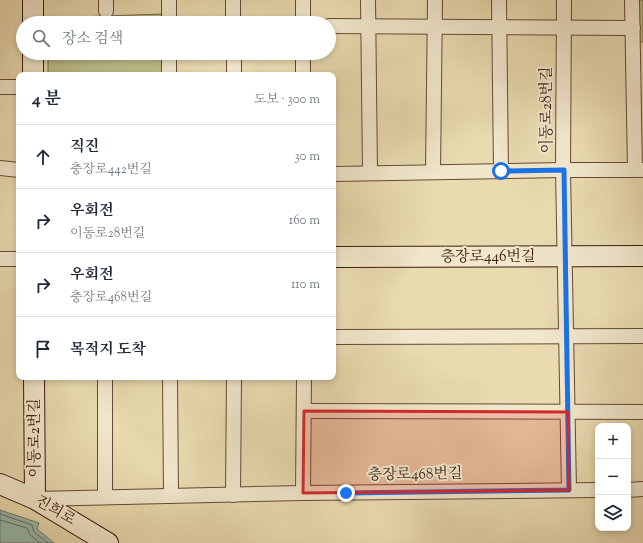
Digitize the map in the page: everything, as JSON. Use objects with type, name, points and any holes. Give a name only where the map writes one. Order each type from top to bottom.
[{"type":"street","points":[[33,0],[33,16]]},
{"type":"street","points":[[169,0],[169,16]]},
{"type":"street","points":[[233,0],[233,16]]},
{"type":"street","points":[[303,0],[303,16]]},
{"type":"street","points":[[368,0],[370,173]]},
{"type":"street","points":[[433,172],[435,0]]},
{"type":"street","points":[[499,0],[501,171]]},
{"type":"street","name":"이동로28번길","points":[[564,0],[564,170],[569,490]]},
{"type":"street","points":[[336,174],[639,170],[632,0]]},
{"type":"street","points":[[336,26],[632,28]]},
{"type":"street","points":[[33,60],[33,72]]},
{"type":"street","points":[[169,60],[169,72]]},
{"type":"street","points":[[234,60],[234,72]]},
{"type":"street","points":[[303,60],[303,72]]},
{"type":"street","points":[[0,87],[16,87]]},
{"type":"street","points":[[0,168],[16,170]]},
{"type":"street","name":"충장로446번길","points":[[336,257],[643,256]]},
{"type":"street","points":[[0,259],[16,259]]},
{"type":"street","points":[[336,337],[643,336]]},
{"type":"street","name":"이동로2번길","points":[[34,380],[35,499]]},
{"type":"street","points":[[105,380],[105,497]]},
{"type":"street","points":[[170,380],[171,496]]},
{"type":"street","points":[[233,495],[234,380]]},
{"type":"street","points":[[303,493],[304,380]]},
{"type":"street","points":[[304,411],[643,412]]},
{"type":"street","name":"진희로","points":[[0,484],[35,499],[108,543]]},
{"type":"street","points":[[631,490],[643,489]]},
{"type":"street","name":"충장로468번길","points":[[35,499],[303,493],[595,490]]},
{"type":"highlighted area","points":[[304,411],[568,412],[569,490],[303,493]]},
{"type":"green space","points":[[636,0],[643,0],[643,42],[637,42]]},
{"type":"green space","points":[[163,14],[163,16],[105,16]]},
{"type":"green space","points":[[48,60],[164,60],[164,72],[48,72]]},
{"type":"water","points":[[0,510],[39,523],[37,529],[54,543],[0,543]]},
{"type":"route","points":[[346,493],[569,490],[564,170],[501,171]]}]
